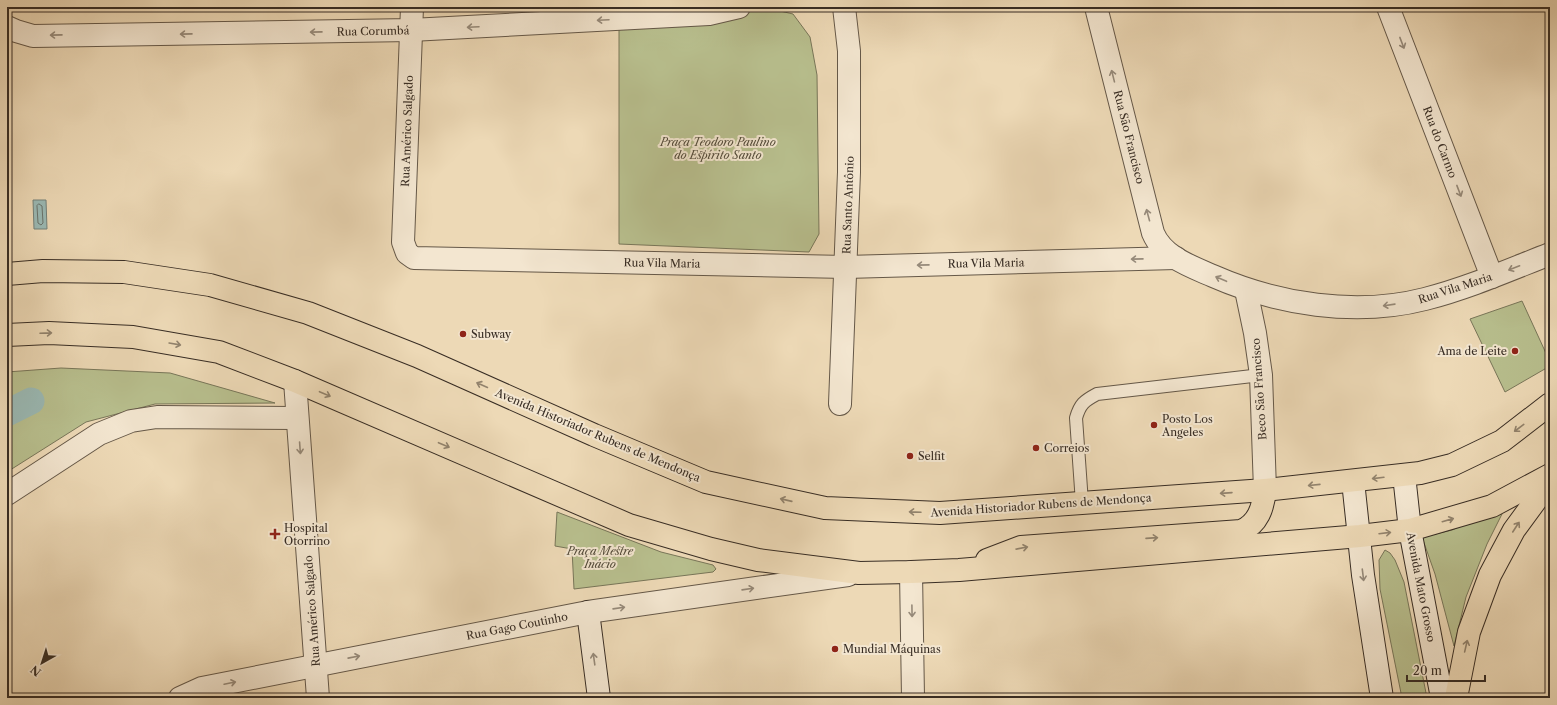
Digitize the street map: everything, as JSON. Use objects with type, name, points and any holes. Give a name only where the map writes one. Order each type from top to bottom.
[{"type":"main road","name":"Avenida Historiador Rubens de Mendonça","points":[[7,274],[43,271],[124,272],[210,285],[308,314],[417,356],[594,435],[706,482],[825,508],[940,513],[1265,490],[1412,474],[1452,464],[1502,440],[1550,404]]},
{"type":"main road","points":[[7,335],[48,333],[133,337],[219,352],[295,381],[629,525],[711,549],[758,560],[859,573],[959,570],[1360,536],[1410,530],[1492,506],[1550,476]]},
{"type":"main road","points":[[1456,698],[1469,632],[1490,575],[1514,530],[1550,481]]},
{"type":"main road","points":[[959,570],[1021,547],[1241,531],[1247,529],[1258,517],[1264,504],[1265,490]]},
{"type":"street","name":"Rua Américo Salgado","points":[[407,253],[403,242],[412,7]]},
{"type":"street","name":"Rua Corumbá","points":[[7,27],[34,36],[410,30],[709,14],[739,7]]},
{"type":"street","name":"Rua Santo Antônio","points":[[840,404],[849,172],[849,59],[844,7]]},
{"type":"street","name":"Rua São Francisco","points":[[1096,7],[1153,233],[1157,242],[1163,249],[1176,258]]},
{"type":"street","name":"Rua do Carmo","points":[[1388,7],[1492,277]]},
{"type":"street","name":"Rua Vila Maria","points":[[407,253],[418,259],[846,267],[1176,258],[1246,290],[1331,307],[1377,307],[1424,299],[1492,277],[1550,254]]},
{"type":"street","name":"Beco São Francisco","points":[[1246,290],[1255,333],[1260,375],[1265,490]]},
{"type":"street","name":"Rua Américo Salgado","points":[[295,381],[318,698]]},
{"type":"street","points":[[7,494],[99,434],[131,421],[158,417],[297,418]]},
{"type":"street","name":"Avenida Mato Grosso","points":[[1412,474],[1410,530],[1442,698]]},
{"type":"street","points":[[1353,481],[1363,575],[1382,698]]},
{"type":"street","points":[[911,572],[913,698]]},
{"type":"street","name":"Rua Gago Coutinho","points":[[180,698],[202,688],[588,612],[859,573]]},
{"type":"street","points":[[588,612],[599,698]]},
{"type":"lane","points":[[1082,503],[1076,418],[1078,409],[1084,400],[1097,394],[1260,375]]},
{"type":"green space","name":"Praça Teodoro Paulino do Espírito Santo","points":[[763,7],[793,14],[810,37],[817,75],[819,234],[809,252],[619,244],[619,28],[679,25]]},
{"type":"green space","points":[[1522,301],[1550,362],[1550,366],[1505,392],[1470,319]]},
{"type":"green space","points":[[61,368],[170,373],[275,403],[155,404],[86,422],[7,472],[7,372]]},
{"type":"green space","points":[[1496,511],[1502,514],[1487,544],[1466,597],[1454,646],[1435,574],[1423,537],[1452,530]]},
{"type":"green space","name":"Praça Mestre Inácio","points":[[557,512],[661,552],[713,565],[716,569],[713,572],[574,589],[572,549],[555,546]]},
{"type":"green space","points":[[1385,550],[1390,553],[1395,560],[1404,582],[1427,698],[1402,698],[1380,589],[1379,560]]},
{"type":"water","points":[[33,200],[46,200],[47,229],[34,229]]},
{"type":"waterway","points":[[7,413],[31,401]]},
{"type":"place","name":"Subway","points":[[463,334]]},
{"type":"place","name":"Ama de Leite","points":[[1515,351]]},
{"type":"place","name":"Posto Los Angeles","points":[[1154,425]]},
{"type":"place","name":"Correios","points":[[1036,448]]},
{"type":"place","name":"Selfit","points":[[910,456]]},
{"type":"place","name":"Hospital Otorrino","points":[[275,534]]},
{"type":"place","name":"Mundial Máquinas","points":[[835,649]]}]
